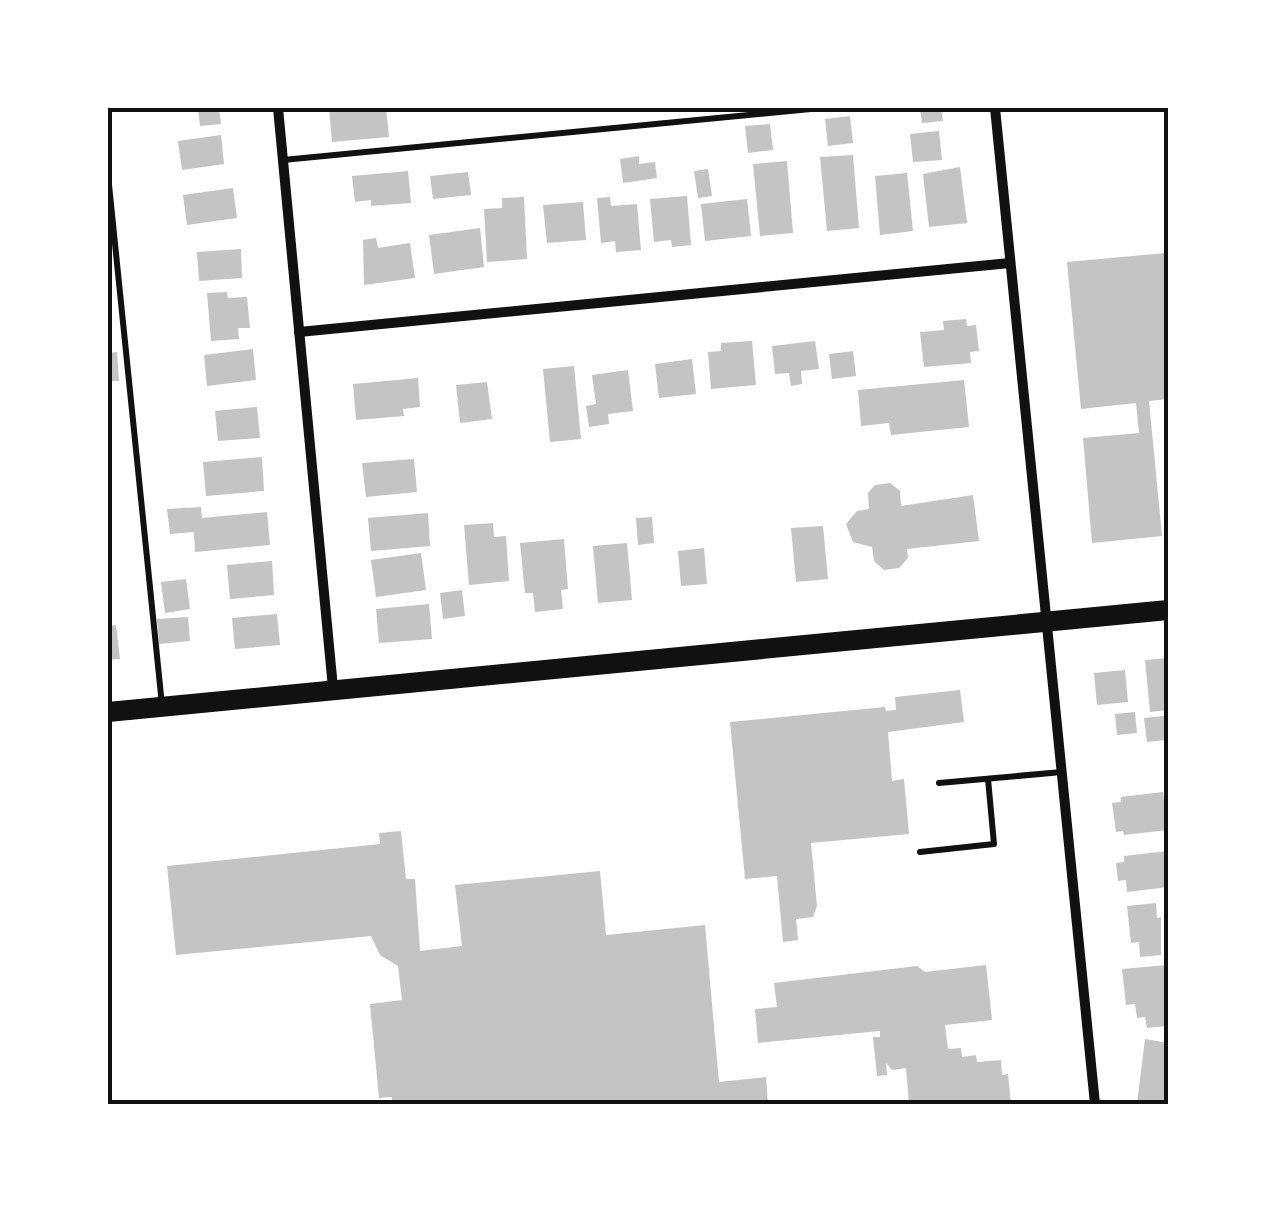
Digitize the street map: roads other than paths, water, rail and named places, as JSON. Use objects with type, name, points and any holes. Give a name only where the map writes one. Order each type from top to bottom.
[{"type":"main road","points":[[108,712],[1168,610]]},
{"type":"street","points":[[278,108],[333,688]]},
{"type":"street","points":[[995,108],[1095,1104]]},
{"type":"street","points":[[299,332],[1010,263]]},
{"type":"lane","points":[[283,160],[820,108]]},
{"type":"lane","points":[[108,176],[162,706]]},
{"type":"lane","points":[[939,783],[1062,772]]},
{"type":"lane","points":[[920,852],[994,844],[988,778]]}]
